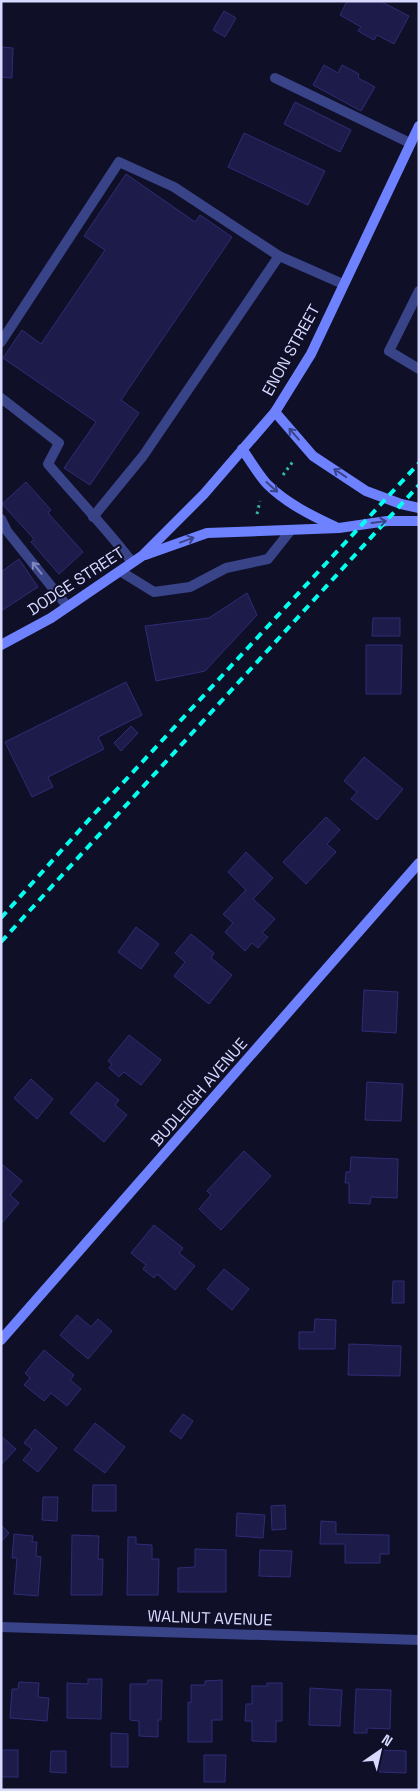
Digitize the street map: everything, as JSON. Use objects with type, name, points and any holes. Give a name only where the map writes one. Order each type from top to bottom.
[{"type":"main road","name":"ENON STREET","points":[[142,556],[204,494],[274,412],[310,354],[419,126]]},
{"type":"main road","points":[[274,412],[313,456],[366,491],[419,508]]},
{"type":"main road","points":[[242,449],[268,484],[289,502],[339,528]]},
{"type":"main road","points":[[142,556],[207,533],[339,528],[386,521],[419,521]]},
{"type":"main road","name":"DODGE STREET","points":[[1,645],[50,618],[142,556]]},
{"type":"main road","name":"BUDLEIGH AVENUE","points":[[1,1340],[419,862]]},
{"type":"street","points":[[275,78],[410,143]]},
{"type":"street","points":[[1,342],[119,162],[174,187],[279,256],[343,284]]},
{"type":"street","points":[[93,517],[143,456],[279,256]]},
{"type":"street","points":[[419,291],[389,351],[419,369]]},
{"type":"street","points":[[1,398],[59,443],[48,464],[132,562]]},
{"type":"street","points":[[1,519],[7,530],[67,606]]},
{"type":"street","points":[[120,571],[154,592],[190,587],[226,568],[268,559],[291,530]]},
{"type":"street","name":"WALNUT AVENUE","points":[[1,1627],[419,1640]]},
{"type":"path","points":[[282,476],[294,460]]},
{"type":"path","points":[[256,516],[261,498]]},
{"type":"building","points":[[347,1],[380,1],[409,16],[394,44],[377,35],[374,40],[358,31],[361,27],[340,15]]},
{"type":"building","points":[[224,11],[236,18],[225,37],[213,30]]},
{"type":"building","points":[[1,47],[13,48],[12,78],[1,77]]},
{"type":"building","points":[[324,65],[338,73],[342,65],[359,74],[358,78],[375,87],[361,111],[313,85]]},
{"type":"building","points":[[295,102],[351,130],[340,152],[284,124]]},
{"type":"building","points":[[244,133],[325,171],[308,205],[228,167]]},
{"type":"building","points":[[126,174],[195,222],[200,215],[232,237],[121,400],[139,413],[90,485],[64,468],[96,422],[3,358],[22,330],[41,344],[105,250],[84,236]]},
{"type":"building","points":[[26,482],[51,510],[48,513],[83,552],[59,574],[31,542],[34,539],[2,504]]},
{"type":"building","points":[[19,559],[38,587],[1,611],[1,572]]},
{"type":"building","points":[[247,593],[257,615],[205,671],[156,681],[145,626],[209,618]]},
{"type":"building","points":[[373,618],[400,618],[400,636],[372,636]]},
{"type":"building","points":[[366,645],[402,645],[401,694],[366,694]]},
{"type":"building","points":[[126,682],[142,715],[98,737],[104,749],[48,777],[53,787],[32,797],[5,742]]},
{"type":"building","points":[[131,726],[138,733],[121,751],[114,743]]},
{"type":"building","points":[[364,757],[403,789],[377,820],[351,799],[357,792],[344,781]]},
{"type":"building","points":[[326,817],[340,830],[327,844],[336,852],[306,884],[283,862]]},
{"type":"building","points":[[246,852],[273,878],[253,899],[275,919],[262,933],[268,937],[258,948],[252,943],[245,951],[225,932],[233,923],[223,914],[246,890],[228,872]]},
{"type":"building","points":[[136,927],[159,944],[141,969],[118,952]]},
{"type":"building","points":[[191,934],[214,953],[211,958],[232,975],[209,1004],[174,976],[185,962],[175,953]]},
{"type":"building","points":[[364,990],[398,992],[396,1033],[362,1031]]},
{"type":"building","points":[[129,1035],[161,1060],[141,1085],[124,1072],[119,1077],[109,1068],[112,1064],[108,1061]]},
{"type":"building","points":[[31,1079],[53,1099],[37,1119],[14,1098]]},
{"type":"building","points":[[97,1082],[119,1100],[115,1105],[127,1115],[104,1142],[70,1113]]},
{"type":"building","points":[[367,1082],[403,1084],[401,1121],[365,1120]]},
{"type":"building","points":[[244,1151],[271,1176],[221,1230],[199,1209],[211,1195],[207,1191]]},
{"type":"building","points":[[351,1157],[398,1159],[397,1198],[371,1197],[370,1204],[349,1203],[349,1183],[345,1183],[346,1172],[350,1172]]},
{"type":"building","points":[[3,1165],[22,1181],[10,1195],[19,1203],[1,1224],[1,1166]]},
{"type":"building","points":[[154,1225],[183,1248],[179,1253],[195,1266],[175,1290],[157,1274],[154,1278],[143,1269],[146,1265],[131,1253]]},
{"type":"building","points":[[224,1269],[249,1289],[232,1310],[207,1289]]},
{"type":"building","points":[[393,1281],[404,1281],[404,1303],[392,1303]]},
{"type":"building","points":[[77,1315],[91,1327],[98,1319],[112,1331],[88,1359],[60,1335]]},
{"type":"building","points":[[315,1319],[336,1320],[335,1349],[299,1349],[299,1332],[314,1332]]},
{"type":"building","points":[[349,1344],[401,1346],[400,1376],[348,1375]]},
{"type":"building","points":[[44,1350],[74,1375],[70,1380],[81,1389],[67,1406],[51,1393],[44,1401],[24,1385],[30,1378],[25,1373]]},
{"type":"building","points":[[183,1414],[193,1421],[181,1439],[170,1431]]},
{"type":"building","points":[[95,1423],[125,1447],[105,1473],[74,1450]]},
{"type":"building","points":[[35,1429],[57,1448],[38,1472],[23,1460],[32,1449],[24,1443]]},
{"type":"building","points":[[1,1436],[16,1449],[1,1465]]},
{"type":"building","points":[[93,1485],[116,1485],[116,1511],[92,1511]]},
{"type":"building","points":[[43,1497],[58,1497],[57,1521],[42,1520]]},
{"type":"building","points":[[285,1505],[286,1529],[272,1530],[271,1506]]},
{"type":"building","points":[[237,1513],[265,1515],[263,1538],[236,1536]]},
{"type":"building","points":[[321,1521],[336,1522],[336,1534],[389,1535],[389,1554],[380,1554],[380,1563],[345,1563],[345,1544],[320,1544]]},
{"type":"building","points":[[1,1525],[9,1533],[1,1542]]},
{"type":"building","points":[[14,1534],[33,1536],[32,1542],[37,1542],[36,1556],[41,1557],[38,1596],[14,1594],[17,1558],[12,1558]]},
{"type":"building","points":[[72,1535],[99,1536],[98,1559],[103,1559],[102,1595],[71,1595]]},
{"type":"building","points":[[128,1537],[136,1537],[136,1544],[152,1545],[152,1559],[159,1559],[158,1595],[127,1595]]},
{"type":"building","points":[[195,1549],[226,1550],[226,1592],[178,1592],[178,1568],[195,1567]]},
{"type":"building","points":[[260,1550],[292,1551],[290,1577],[259,1576]]},
{"type":"building","points":[[88,1679],[102,1679],[101,1719],[67,1718],[67,1683],[88,1684]]},
{"type":"building","points":[[148,1680],[162,1680],[161,1720],[158,1720],[158,1737],[139,1736],[139,1721],[130,1720],[130,1684],[147,1684]]},
{"type":"building","points":[[222,1680],[222,1720],[212,1720],[212,1742],[188,1742],[188,1702],[191,1703],[191,1685],[205,1685],[205,1681]]},
{"type":"building","points":[[19,1682],[39,1683],[38,1697],[49,1698],[47,1721],[10,1718],[12,1689],[18,1689]]},
{"type":"building","points":[[267,1683],[282,1683],[282,1721],[276,1721],[276,1742],[252,1741],[252,1721],[245,1721],[246,1704],[252,1704],[252,1686],[267,1686]]},
{"type":"building","points":[[310,1688],[342,1690],[340,1726],[309,1725]]},
{"type":"building","points":[[356,1689],[391,1690],[390,1729],[367,1728],[367,1733],[354,1733]]},
{"type":"building","points":[[111,1733],[128,1734],[128,1767],[111,1767]]},
{"type":"building","points":[[1,1750],[18,1750],[18,1777],[1,1777]]},
{"type":"building","points":[[380,1750],[406,1751],[406,1773],[379,1772]]},
{"type":"building","points":[[51,1751],[66,1751],[66,1773],[50,1772]]},
{"type":"building","points":[[204,1755],[226,1755],[225,1782],[204,1782]]},
{"type":"railway","points":[[1,918],[95,813],[419,463]]},
{"type":"railway","points":[[1,942],[419,485]]}]
